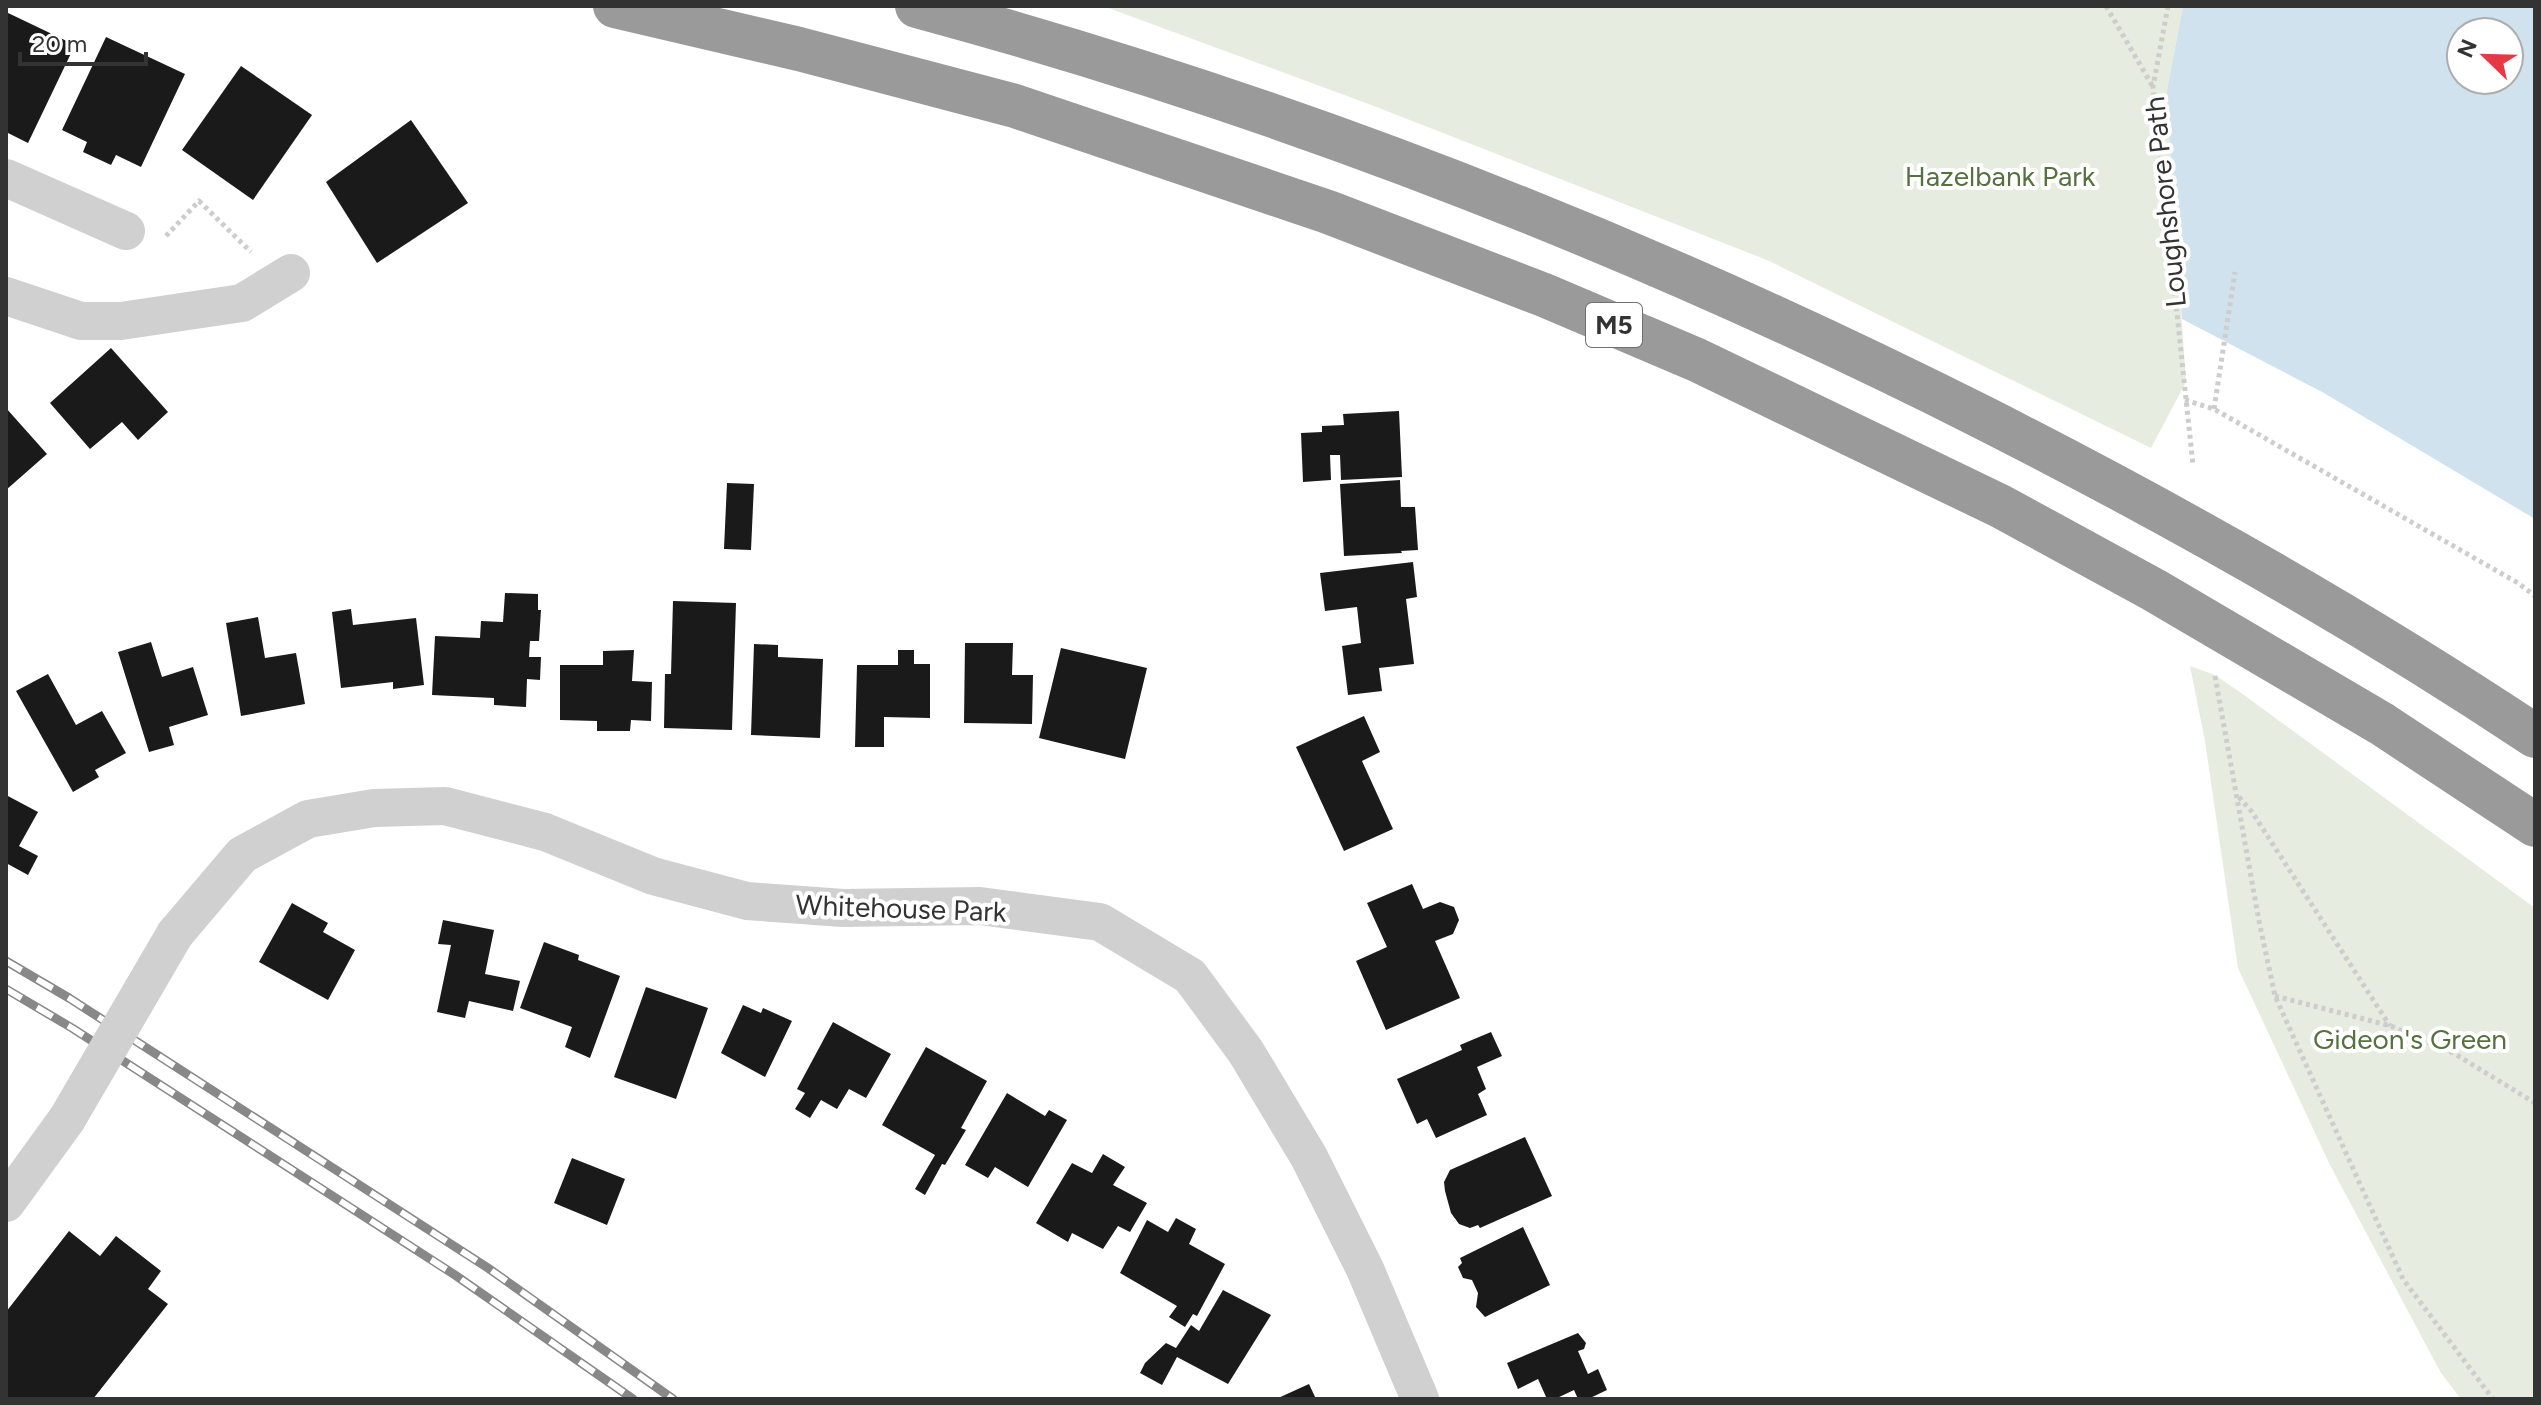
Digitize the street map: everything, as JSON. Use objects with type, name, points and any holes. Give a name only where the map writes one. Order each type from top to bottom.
[{"type":"highway","name":"M5","points":[[615,6],[799,49],[1015,106],[1328,212],[1558,301],[1697,360],[2000,506],[2154,590],[2382,724],[2535,825]]},
{"type":"highway","name":"M5","points":[[917,6],[1048,42],[1241,105],[1473,188],[1736,298],[1889,370],[2093,473],[2372,632],[2535,736]]},
{"type":"street","points":[[6,178],[126,231]]},
{"type":"street","points":[[6,296],[81,321],[121,321],[242,303],[291,273]]},
{"type":"street","name":"Whitehouse Park","points":[[6,1203],[67,1119],[175,934],[242,855],[308,819],[374,808],[445,806],[545,832],[653,876],[747,901],[843,908],[980,906],[1100,922],[1190,976],[1246,1052],[1309,1157],[1351,1241],[1420,1399]]},
{"type":"path","points":[[2106,6],[2153,87]]},
{"type":"path","name":"Loughshore Path","points":[[2168,6],[2153,87],[2193,465]]},
{"type":"path","points":[[126,231],[168,236],[199,201],[256,257],[291,273]]},
{"type":"path","points":[[2214,409],[2235,272]]},
{"type":"path","points":[[2185,400],[2214,409],[2408,518],[2535,596]]},
{"type":"path","points":[[2215,675],[2275,996],[2403,1279],[2493,1399]]},
{"type":"path","points":[[2237,794],[2252,812],[2391,1026]]},
{"type":"path","points":[[2275,996],[2391,1026],[2455,1054],[2535,1103]]},
{"type":"green space","name":"Hazelbank Park","points":[[1103,6],[2183,6],[2166,95],[2186,382],[2151,448],[1767,260],[1374,106]]},
{"type":"green space","name":"Gideon's Green","points":[[2190,666],[2215,675],[2244,695],[2535,908],[2535,1399],[2461,1399],[2441,1373],[2330,1165],[2238,968],[2205,741]]},
{"type":"water","points":[[2183,6],[2535,6],[2535,519],[2324,393],[2182,319],[2166,95]]},
{"type":"building","points":[[6,12],[75,45],[28,143],[6,132]]},
{"type":"building","points":[[106,37],[185,74],[141,167],[116,155],[111,165],[83,152],[87,142],[62,130]]},
{"type":"building","points":[[241,66],[312,115],[253,200],[182,150]]},
{"type":"building","points":[[411,120],[468,203],[377,263],[326,182]]},
{"type":"building","points":[[111,348],[168,412],[138,440],[122,422],[90,449],[50,403]]},
{"type":"building","points":[[6,408],[47,454],[6,490]]},
{"type":"building","points":[[1399,411],[1402,477],[1341,480],[1340,455],[1330,455],[1331,480],[1303,482],[1301,433],[1322,432],[1322,426],[1344,425],[1343,414]]},
{"type":"building","points":[[1400,480],[1401,507],[1415,507],[1418,550],[1344,556],[1340,484]]},
{"type":"building","points":[[727,483],[754,484],[751,550],[724,549]]},
{"type":"building","points":[[1413,562],[1417,597],[1406,599],[1414,664],[1379,668],[1382,691],[1348,695],[1342,646],[1361,643],[1357,607],[1325,611],[1320,573]]},
{"type":"building","points":[[505,593],[538,594],[538,610],[541,610],[539,641],[530,641],[529,657],[541,657],[540,680],[527,679],[526,707],[494,705],[494,698],[432,695],[435,636],[480,638],[481,621],[503,622]]},
{"type":"building","points":[[673,601],[736,603],[732,730],[664,728],[665,674],[671,674]]},
{"type":"building","points":[[351,609],[353,625],[416,618],[424,685],[393,689],[393,682],[341,688],[332,612]]},
{"type":"building","points":[[258,617],[265,658],[296,653],[305,704],[241,716],[226,623]]},
{"type":"building","points":[[151,642],[162,677],[193,667],[208,715],[169,727],[174,745],[149,752],[118,652]]},
{"type":"building","points":[[965,643],[1013,643],[1012,675],[1033,675],[1032,724],[964,723]]},
{"type":"building","points":[[754,644],[778,645],[778,657],[823,659],[820,738],[751,735]]},
{"type":"building","points":[[1061,648],[1147,668],[1125,759],[1039,738]]},
{"type":"building","points":[[634,650],[632,681],[652,682],[651,721],[631,720],[630,731],[597,731],[597,721],[560,720],[560,665],[603,665],[603,651]]},
{"type":"building","points":[[898,650],[914,650],[914,664],[930,664],[930,718],[884,717],[884,747],[855,747],[857,665],[898,665]]},
{"type":"building","points":[[48,674],[76,725],[102,711],[126,753],[95,770],[99,777],[73,792],[16,691]]},
{"type":"building","points":[[1364,716],[1380,752],[1362,761],[1393,829],[1344,851],[1296,747]]},
{"type":"building","points":[[6,795],[38,812],[19,846],[38,856],[28,875],[6,863]]},
{"type":"building","points":[[1412,884],[1423,909],[1440,902],[1454,907],[1459,920],[1453,934],[1435,941],[1460,998],[1386,1030],[1356,961],[1387,947],[1367,903]]},
{"type":"building","points":[[292,903],[328,923],[323,932],[355,950],[328,1000],[259,962]]},
{"type":"building","points":[[443,920],[494,930],[485,974],[520,981],[513,1011],[469,1001],[465,1018],[437,1012],[451,945],[438,944]]},
{"type":"building","points":[[544,942],[579,955],[578,960],[620,976],[590,1058],[565,1047],[572,1027],[520,1008]]},
{"type":"building","points":[[646,987],[708,1008],[676,1099],[614,1077]]},
{"type":"building","points":[[743,1005],[761,1013],[763,1008],[792,1021],[765,1077],[721,1053]]},
{"type":"building","points":[[833,1022],[891,1054],[866,1098],[849,1089],[837,1109],[821,1100],[810,1118],[795,1109],[805,1093],[797,1089]]},
{"type":"building","points":[[1491,1032],[1502,1056],[1477,1067],[1486,1089],[1478,1094],[1487,1115],[1436,1138],[1427,1119],[1417,1124],[1397,1079],[1462,1050],[1460,1045]]},
{"type":"building","points":[[926,1047],[987,1081],[961,1128],[966,1130],[925,1195],[915,1189],[935,1155],[882,1125]]},
{"type":"building","points":[[1007,1093],[1045,1116],[1049,1110],[1067,1120],[1028,1187],[995,1167],[988,1178],[965,1165]]},
{"type":"building","points":[[1525,1137],[1552,1196],[1480,1228],[1478,1225],[1470,1228],[1459,1224],[1451,1213],[1445,1191],[1444,1182],[1450,1170]]},
{"type":"building","points":[[1103,1154],[1125,1167],[1113,1185],[1147,1203],[1130,1232],[1118,1226],[1103,1249],[1072,1233],[1068,1242],[1036,1223],[1072,1163],[1092,1173]]},
{"type":"building","points":[[572,1158],[625,1179],[607,1225],[554,1203]]},
{"type":"building","points":[[1176,1218],[1196,1229],[1189,1244],[1225,1264],[1197,1316],[1193,1314],[1185,1327],[1169,1317],[1177,1306],[1120,1273],[1147,1220],[1168,1232]]},
{"type":"building","points":[[1523,1227],[1550,1285],[1485,1317],[1476,1307],[1478,1293],[1472,1280],[1463,1278],[1458,1267],[1462,1263],[1460,1258]]},
{"type":"building","points":[[69,1231],[100,1256],[116,1236],[161,1271],[148,1289],[168,1304],[93,1399],[6,1399],[6,1312]]},
{"type":"building","points":[[1223,1290],[1271,1315],[1228,1384],[1177,1357],[1162,1385],[1140,1373],[1145,1363],[1166,1343],[1176,1348],[1191,1325],[1199,1331]]},
{"type":"building","points":[[1578,1333],[1586,1343],[1584,1349],[1578,1351],[1588,1374],[1598,1369],[1607,1390],[1588,1399],[1578,1399],[1574,1390],[1555,1399],[1547,1399],[1538,1379],[1518,1389],[1507,1363]]},
{"type":"building","points":[[1309,1384],[1316,1399],[1276,1399]]},
{"type":"railway","points":[[6,961],[69,998],[488,1268],[673,1399]]},
{"type":"railway","points":[[6,989],[72,1028],[455,1275],[633,1399]]}]
